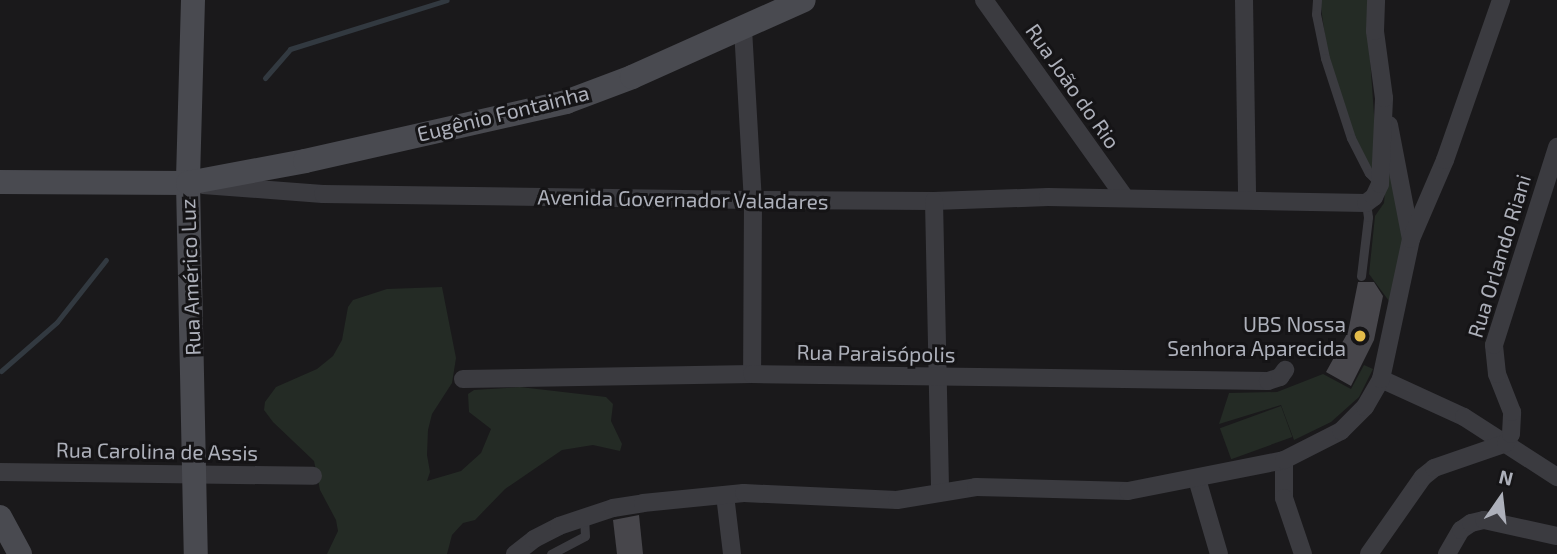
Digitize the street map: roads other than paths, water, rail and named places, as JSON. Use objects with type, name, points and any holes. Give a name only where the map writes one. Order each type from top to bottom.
[{"type":"main road","name":"Rua Américo Luz","points":[[193,0],[188,183],[196,554]]},
{"type":"main road","name":"Eugênio Fontainha","points":[[188,183],[305,161],[566,102],[743,29],[804,0]]},
{"type":"main road","name":"Avenida Governador Valadares","points":[[0,182],[188,183]]},
{"type":"main road","points":[[0,517],[20,554]]},
{"type":"street","name":"Rua João do Rio","points":[[984,0],[1125,198]]},
{"type":"street","points":[[1244,0],[1247,201]]},
{"type":"street","points":[[1376,0],[1375,31],[1384,98],[1411,239]]},
{"type":"street","points":[[515,554],[534,539],[584,516],[643,503],[725,495],[897,500],[976,486],[1128,491],[1284,460],[1341,430],[1365,407],[1381,379],[1411,239],[1445,160],[1501,0]]},
{"type":"street","points":[[743,29],[754,200],[752,374]]},
{"type":"street","points":[[1366,203],[1374,197],[1380,184],[1384,98]]},
{"type":"street","name":"Rua Orlando Riani","points":[[1506,443],[1513,424],[1512,412],[1497,374],[1494,345],[1557,147]]},
{"type":"street","name":"Avenida Governador Valadares","points":[[188,183],[323,194],[934,201],[1125,198],[1366,203]]},
{"type":"street","points":[[934,201],[940,491]]},
{"type":"street","name":"Rua Paraisópolis","points":[[463,379],[752,374],[1268,381],[1280,377],[1285,370]]},
{"type":"street","points":[[1381,379],[1442,405],[1557,477]]},
{"type":"street","points":[[1369,554],[1418,485],[1434,468],[1506,443]]},
{"type":"street","points":[[1284,460],[1284,498],[1303,554]]},
{"type":"street","name":"Rua Carolina de Assis","points":[[0,472],[313,476]]},
{"type":"street","points":[[1197,479],[1219,554]]},
{"type":"street","points":[[725,495],[732,554]]},
{"type":"street","points":[[1447,554],[1461,530],[1471,523],[1484,520],[1557,536]]},
{"type":"lane","points":[[1317,0],[1316,13],[1325,58],[1351,138],[1369,173],[1380,184]]},
{"type":"lane","points":[[1361,275],[1368,217],[1366,203]]},
{"type":"lane","points":[[551,554],[585,536],[584,516]]},
{"type":"waterway","points":[[265,78],[290,49],[447,0]]},
{"type":"waterway","points":[[1,371],[57,322],[106,260]]},
{"type":"place","name":"UBS Nossa Senhora Aparecida","points":[[1360,336]]}]
